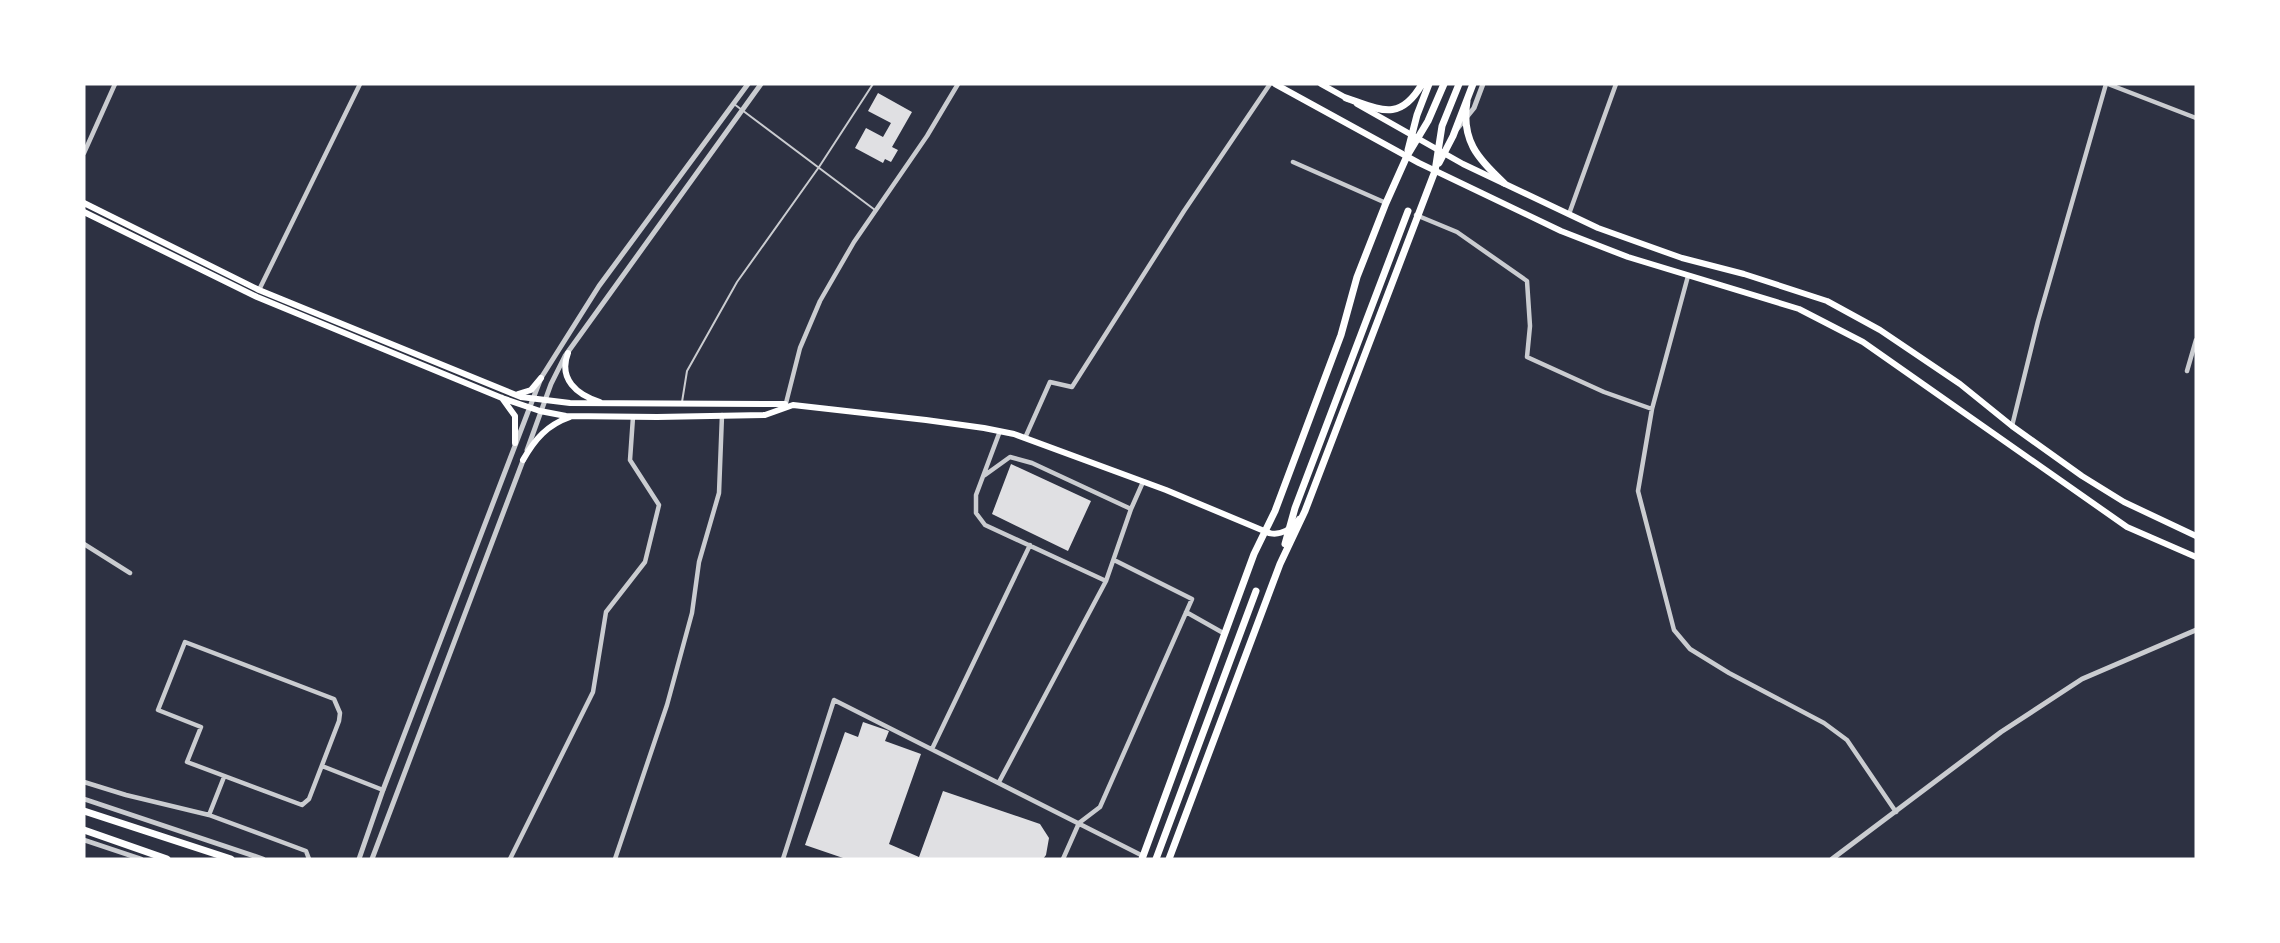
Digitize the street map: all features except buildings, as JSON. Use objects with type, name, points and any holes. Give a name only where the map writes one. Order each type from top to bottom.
[{"type":"main road","points":[[1275,84],[1435,171],[1561,231],[1628,257],[1799,309],[1848,334],[1928,387],[2127,527],[2196,557]]},
{"type":"main road","points":[[1321,84],[1441,151],[1598,228],[1644,245],[1827,300],[1880,330],[1960,384],[2012,426],[2082,476],[2124,502],[2196,536]]},
{"type":"main road","points":[[1346,98],[1376,108],[1394,110],[1410,103],[1423,84]]},
{"type":"main road","points":[[1415,137],[1417,115],[1429,84]]},
{"type":"main road","points":[[1143,858],[1254,554],[1275,511],[1341,334],[1357,277],[1415,137],[1428,121],[1444,84]]},
{"type":"main road","points":[[1169,859],[1280,564],[1305,511],[1416,215],[1435,171],[1441,151],[1442,126],[1459,84]]},
{"type":"main road","points":[[1441,151],[1453,136],[1473,84]]},
{"type":"main road","points":[[1467,100],[1465,119],[1467,136],[1473,149],[1504,183]]},
{"type":"main road","points":[[84,203],[259,290],[512,394],[545,401],[610,404],[794,405],[1000,431],[1025,438],[1143,482],[1265,532],[1281,534],[1289,529],[1305,511]]},
{"type":"main road","points":[[84,212],[257,297],[502,398],[542,411],[573,416],[765,415],[785,405]]},
{"type":"main road","points":[[1280,564],[1289,529],[1334,402],[1408,212]]},
{"type":"main road","points":[[568,353],[564,364],[571,385],[582,395],[610,404]]},
{"type":"main road","points":[[512,394],[531,390],[541,378]]},
{"type":"main road","points":[[502,398],[515,416],[516,443]]},
{"type":"main road","points":[[523,460],[534,442],[547,428],[573,416]]},
{"type":"main road","points":[[1156,859],[1256,591]]},
{"type":"main road","points":[[84,811],[231,859]]},
{"type":"main road","points":[[84,830],[166,859]]},
{"type":"street","points":[[84,153],[115,84]]},
{"type":"street","points":[[259,290],[360,84]]},
{"type":"street","points":[[359,859],[541,378],[599,286],[748,84]]},
{"type":"street","points":[[372,859],[556,374],[568,353],[761,84]]},
{"type":"street","points":[[785,405],[800,348],[810,322],[854,242],[927,136],[958,84]]},
{"type":"street","points":[[1025,438],[1050,382],[1072,387],[1184,211],[1269,84]]},
{"type":"street","points":[[1417,115],[1423,84]]},
{"type":"street","points":[[1453,136],[1474,108],[1483,84]]},
{"type":"street","points":[[1569,214],[1616,84]]},
{"type":"street","points":[[2012,426],[2038,321],[2107,84],[2196,118]]},
{"type":"street","points":[[1293,162],[1386,203]]},
{"type":"street","points":[[1416,215],[1457,232],[1527,281],[1530,326],[1527,357],[1604,392],[1652,409]]},
{"type":"street","points":[[1688,276],[1652,409],[1638,491],[1674,630],[1690,649],[1729,673],[1824,723],[1847,740],[1896,812]]},
{"type":"street","points":[[2187,371],[2196,340]]},
{"type":"street","points":[[615,859],[667,705],[692,614],[699,562],[719,494],[722,415]]},
{"type":"street","points":[[510,859],[593,692],[606,612],[645,562],[659,505],[630,460],[633,417]]},
{"type":"street","points":[[1000,431],[976,495],[976,513],[980,519],[985,525],[1106,581]]},
{"type":"street","points":[[982,477],[1010,457],[1032,463],[1131,509]]},
{"type":"street","points":[[999,782],[1106,581],[1143,482]]},
{"type":"street","points":[[84,544],[130,573]]},
{"type":"street","points":[[932,749],[1030,545]]},
{"type":"street","points":[[1063,859],[1079,823],[1100,807],[1192,599],[1114,560]]},
{"type":"street","points":[[1186,612],[1225,634]]},
{"type":"street","points":[[1832,859],[2001,732],[2082,679],[2196,630]]},
{"type":"street","points":[[185,642],[334,699],[340,713],[339,720],[322,766],[309,800],[302,805],[187,762],[201,727],[158,710],[185,642]]},
{"type":"street","points":[[783,859],[834,700],[999,782],[1143,858]]},
{"type":"street","points":[[322,766],[384,790]]},
{"type":"street","points":[[209,815],[224,777]]},
{"type":"street","points":[[84,782],[126,795],[209,815],[306,851],[309,859]]},
{"type":"street","points":[[84,799],[263,859]]},
{"type":"street","points":[[84,840],[141,859]]},
{"type":"lane","points":[[681,405],[687,370],[737,282],[819,167],[873,84]]},
{"type":"lane","points":[[734,104],[876,211]]}]
